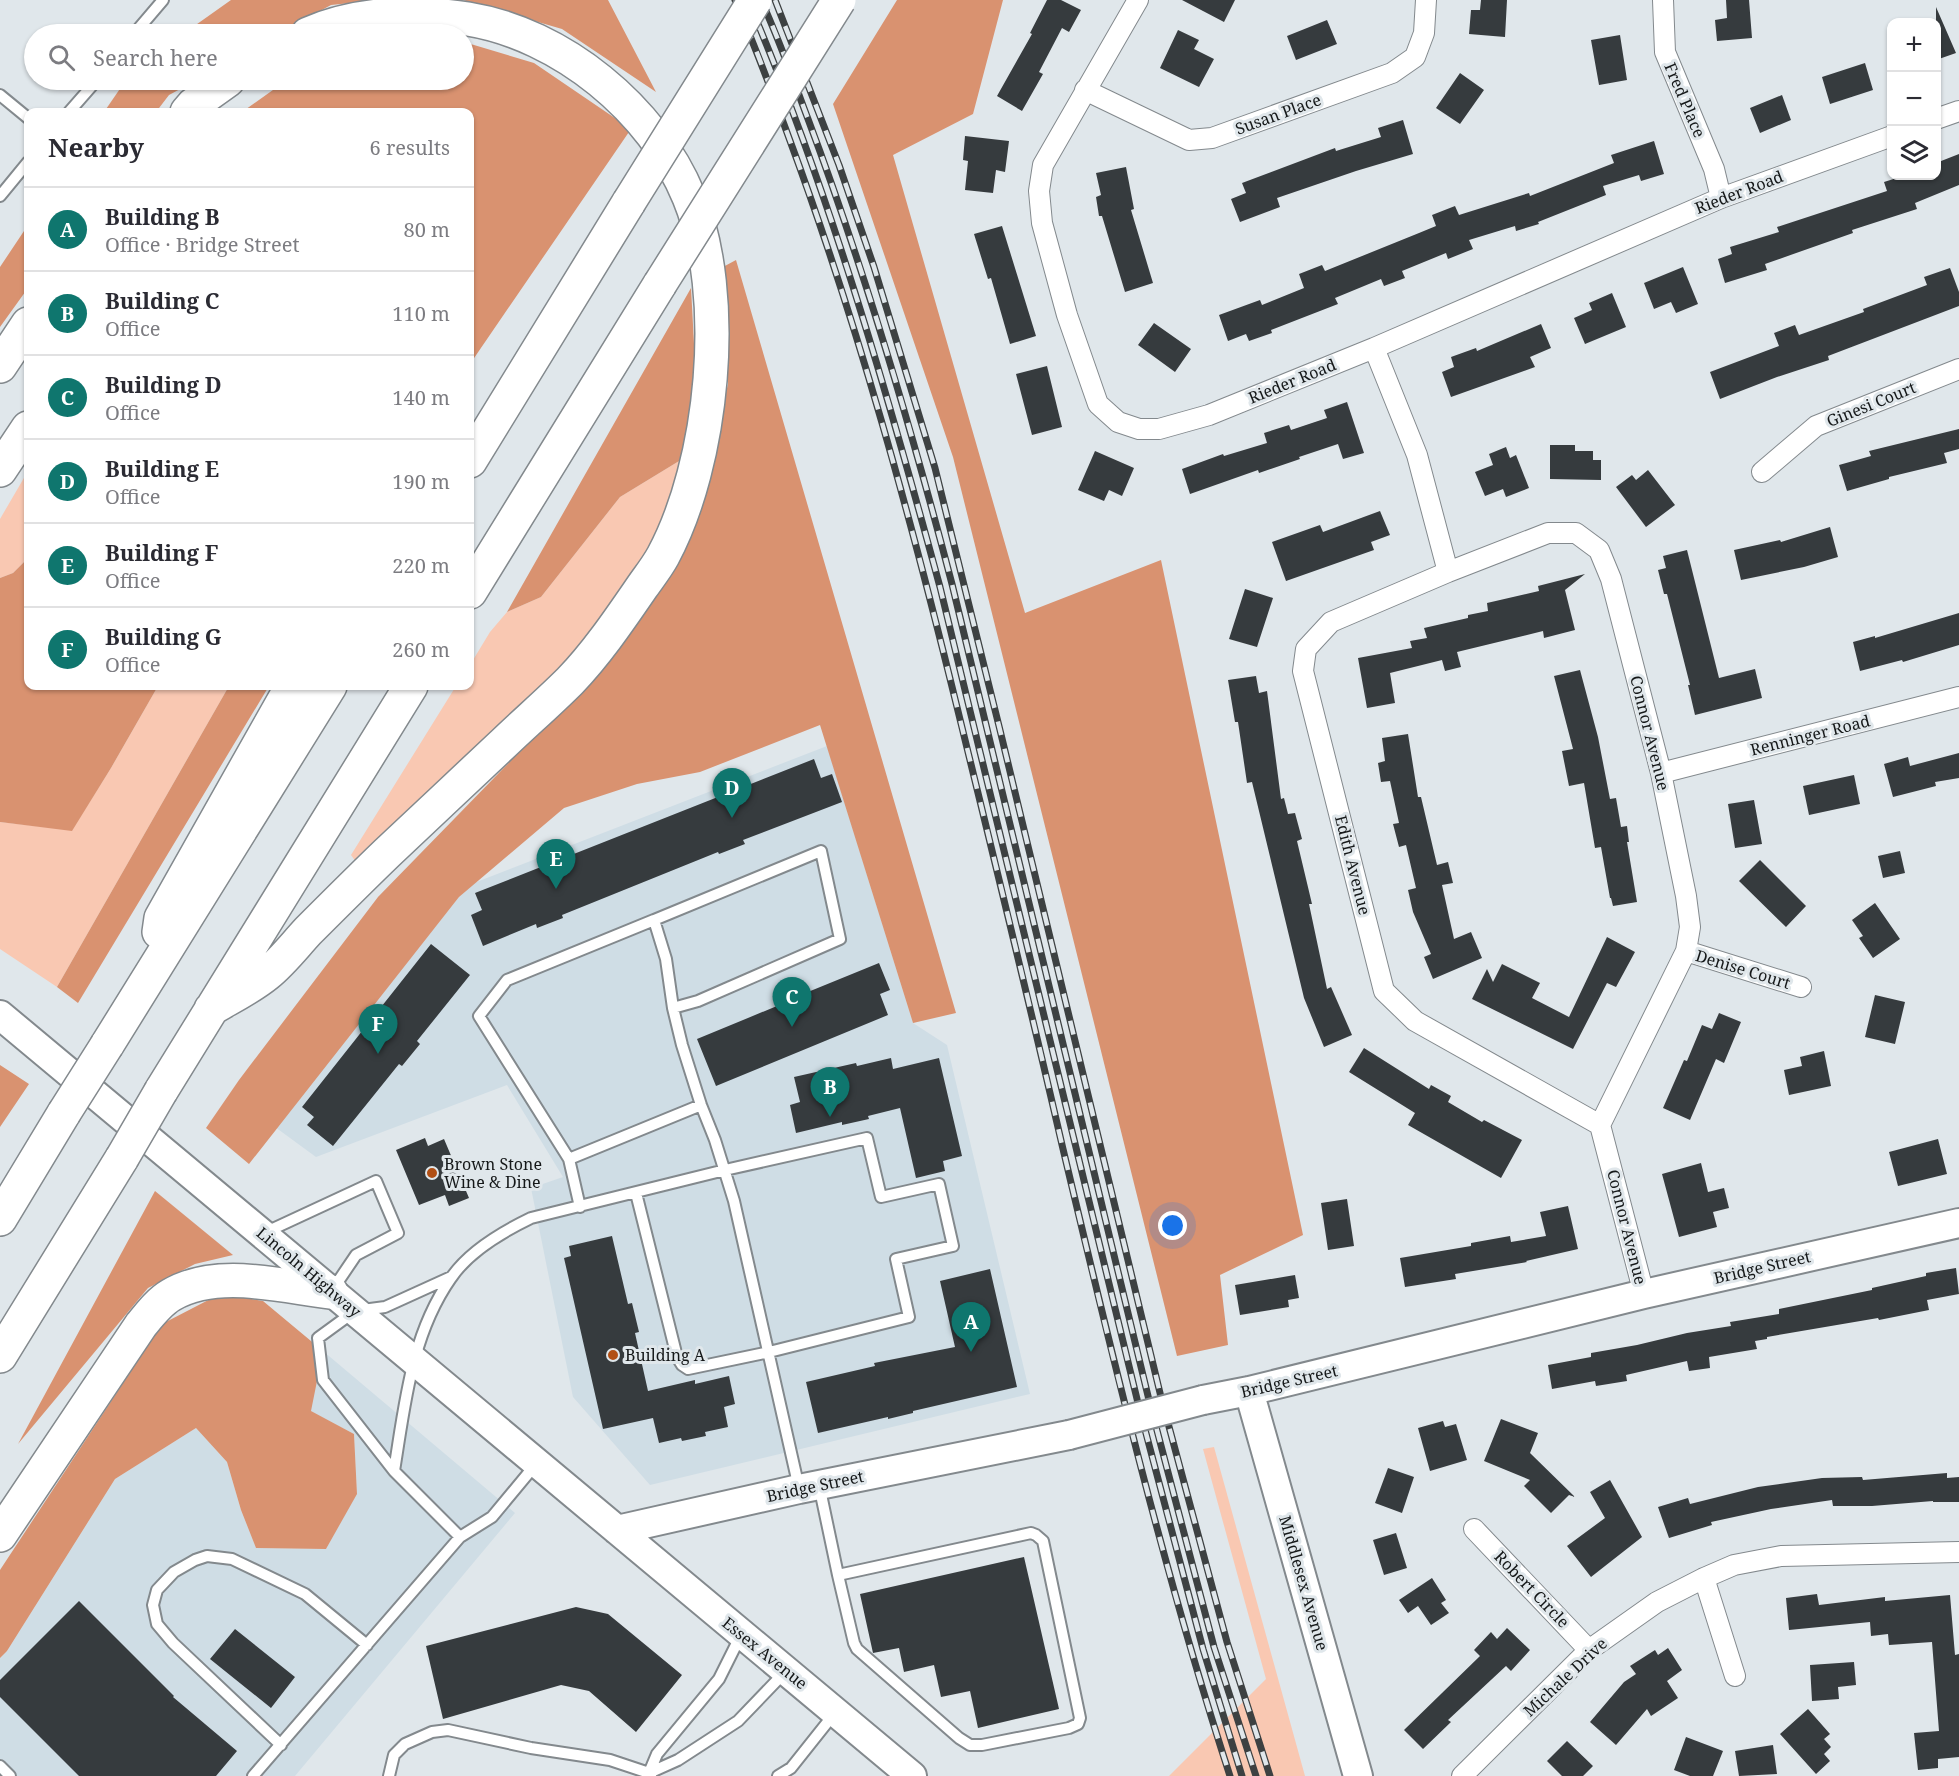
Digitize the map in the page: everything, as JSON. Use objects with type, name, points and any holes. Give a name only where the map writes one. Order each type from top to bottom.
[{"type":"highway","points":[[474,454],[755,0]]},
{"type":"highway","points":[[474,586],[839,0]]},
{"type":"highway","points":[[211,1010],[268,974],[343,894],[572,679],[621,619],[663,556],[689,495],[707,420],[711,312],[708,262],[690,198],[664,148],[632,111],[591,73],[540,42],[491,23],[436,14],[405,14],[374,16],[339,24]]},
{"type":"highway","points":[[190,108],[214,90]]},
{"type":"highway","points":[[0,366],[24,330]]},
{"type":"highway","points":[[0,470],[24,434]]},
{"type":"highway","points":[[156,967],[161,918],[290,690]]},
{"type":"highway","points":[[0,1219],[328,690]]},
{"type":"highway","points":[[0,1356],[409,690]]},
{"type":"highway","points":[[0,1535],[141,1325],[170,1296],[188,1287],[211,1281],[236,1280],[343,1301]]},
{"type":"street","name":"Rieder Road","points":[[1138,0],[1043,165],[1039,192],[1042,223],[1067,315],[1098,404],[1118,422],[1139,429],[1159,429],[1209,415],[1374,348],[1721,198],[1887,138]]},
{"type":"street","name":"Susan Place","points":[[1085,90],[1189,140],[1212,138],[1392,73],[1414,57],[1424,33],[1426,0]]},
{"type":"street","name":"Fred Place","points":[[1663,0],[1665,52],[1714,169],[1721,198]]},
{"type":"street","points":[[1941,117],[1959,111]]},
{"type":"street","points":[[1374,348],[1417,455],[1448,572]]},
{"type":"street","name":"Ginesi Court","points":[[1762,472],[1816,426],[1959,369]]},
{"type":"street","name":"Connor Avenue","points":[[1448,572],[1548,533],[1576,533],[1599,550],[1611,579],[1661,773],[1686,896],[1690,927],[1686,951],[1600,1125],[1644,1294]]},
{"type":"street","name":"Edith Avenue","points":[[1448,572],[1331,622],[1306,649],[1303,671],[1384,991],[1415,1021],[1600,1125]]},
{"type":"street","name":"Renninger Road","points":[[1661,773],[1959,697]]},
{"type":"street","name":"Denise Court","points":[[1686,951],[1801,987]]},
{"type":"street","name":"Lincoln Highway","points":[[0,1015],[617,1530]]},
{"type":"street","name":"Bridge Street","points":[[617,1530],[809,1486],[1069,1435],[1203,1400],[1249,1391],[1644,1294],[1959,1223]]},
{"type":"street","name":"Middlesex Avenue","points":[[1249,1391],[1359,1776]]},
{"type":"street","name":"Robert Circle","points":[[1474,1529],[1589,1650]]},
{"type":"street","name":"Essex Avenue","points":[[617,1530],[912,1776]]},
{"type":"street","name":"Michale Drive","points":[[1462,1776],[1589,1650],[1657,1602],[1704,1578],[1734,1565],[1781,1556],[1959,1552]]},
{"type":"street","points":[[1704,1578],[1736,1676]]},
{"type":"lane","points":[[143,24],[163,0]]},
{"type":"lane","points":[[72,108],[88,90]]},
{"type":"lane","points":[[0,95],[24,115]]},
{"type":"lane","points":[[0,196],[24,167]]},
{"type":"lane","points":[[580,1207],[569,1159],[479,1016],[507,980],[821,851],[840,939],[698,1000],[673,1008]]},
{"type":"lane","points":[[654,920],[666,959],[673,1008],[682,1045],[725,1170],[769,1352],[838,1575],[857,1649],[970,1745],[982,1745],[1069,1728],[1078,1724],[1080,1718],[1043,1541],[1036,1534],[1031,1533],[838,1575]]},
{"type":"lane","points":[[569,1159],[701,1105]]},
{"type":"lane","points":[[394,1471],[413,1360],[432,1311],[451,1277],[475,1253],[510,1228],[531,1218],[725,1170],[867,1138],[881,1197],[939,1184],[953,1246],[896,1259],[909,1317],[769,1352],[688,1369],[677,1357],[636,1193]]},
{"type":"lane","points":[[263,1233],[376,1181],[398,1233],[356,1255],[343,1301],[318,1338],[322,1380],[394,1471],[460,1537]]},
{"type":"lane","points":[[343,1301],[384,1307],[451,1277]]},
{"type":"lane","points":[[253,1776],[460,1537],[492,1517],[536,1464]]},
{"type":"lane","points":[[281,1745],[173,1643],[157,1624],[153,1605],[157,1590],[174,1572],[195,1560],[207,1556],[232,1559],[305,1594],[367,1645]]},
{"type":"lane","points":[[648,1775],[657,1754],[719,1679],[741,1635]]},
{"type":"lane","points":[[389,1776],[394,1755],[405,1744],[432,1732],[448,1730],[531,1748],[610,1760],[648,1775],[678,1760],[738,1721],[786,1671]]},
{"type":"lane","points":[[778,1776],[791,1768],[836,1712]]},
{"type":"lane","points":[[0,1766],[10,1776]]},
{"type":"shaded area","points":[[231,0],[380,0],[331,5],[296,24],[197,24]]},
{"type":"shaded area","points":[[463,0],[608,0],[656,92],[562,29]]},
{"type":"shaded area","points":[[897,0],[1003,0],[973,114],[893,155],[1025,613],[1161,560],[1303,1235],[1220,1275],[1228,1345],[1177,1356],[953,457],[833,104]]},
{"type":"shaded area","points":[[474,45],[534,63],[631,129],[474,358],[474,108],[248,108],[273,90],[474,90]]},
{"type":"shaded area","points":[[119,90],[178,90],[169,95],[159,108],[107,108]]},
{"type":"shaded area","points":[[24,231],[24,294],[0,327],[0,267]]},
{"type":"shaded area","points":[[736,260],[956,1013],[913,1023],[820,725],[700,772],[637,784],[564,808],[459,897],[249,1164],[206,1128],[239,1080],[378,897],[609,660],[696,519],[728,384],[723,267]]},
{"type":"shaded area","points":[[691,288],[695,362],[684,458],[620,497],[541,597],[507,612]]},
{"type":"shaded area","points":[[684,458],[653,547],[593,635],[525,706],[356,862],[351,855],[454,690],[474,690],[474,658],[490,632],[507,612],[541,597],[620,497]]},
{"type":"shaded area","points":[[24,478],[24,562],[13,573],[0,578],[0,519]]},
{"type":"shaded area","points":[[24,562],[24,690],[156,690],[72,831],[0,822],[0,578],[13,573]]},
{"type":"shaded area","points":[[156,690],[227,690],[57,987],[0,949],[0,822],[72,830]]},
{"type":"shaded area","points":[[227,690],[267,690],[78,1003],[57,987]]},
{"type":"shaded area","points":[[827,746],[913,1023],[947,1045],[1030,1394],[650,1485],[573,1397],[531,1188],[563,1177],[507,1085],[316,1157],[275,1127],[459,897],[474,883]]},
{"type":"shaded area","points":[[0,1065],[29,1084],[0,1127]]},
{"type":"shaded area","points":[[155,1191],[233,1255],[195,1264],[148,1288],[18,1444]]},
{"type":"shaded area","points":[[220,1294],[263,1301],[323,1351],[311,1411],[354,1434],[357,1494],[326,1549],[256,1548],[241,1510],[227,1462],[196,1428],[115,1479],[7,1651],[0,1658],[0,1570],[162,1324]]},
{"type":"shaded area","points":[[323,1351],[515,1513],[295,1776],[0,1776],[0,1658],[7,1651],[115,1479],[196,1428],[227,1462],[241,1510],[256,1548],[326,1549],[357,1493],[354,1434],[310,1411]]},
{"type":"shaded area","points":[[1214,1447],[1305,1776],[1169,1776],[1266,1679],[1203,1449]]},
{"type":"building","points":[[1047,0],[1061,0],[1081,10],[1069,32],[1062,28],[1039,72],[1043,74],[1022,111],[997,96],[1032,34],[1030,33]]},
{"type":"building","points":[[1182,0],[1235,0],[1224,22]]},
{"type":"building","points":[[1481,0],[1507,0],[1505,37],[1469,34],[1471,10],[1480,10]]},
{"type":"building","points":[[1726,0],[1749,0],[1752,38],[1717,41],[1715,20],[1727,18]]},
{"type":"building","points":[[1936,7],[1941,18],[1936,18]]},
{"type":"building","points":[[1941,18],[1956,53],[1941,58]]},
{"type":"building","points":[[1327,20],[1337,44],[1296,60],[1287,36]]},
{"type":"building","points":[[1178,30],[1199,40],[1194,49],[1214,59],[1199,87],[1160,68]]},
{"type":"building","points":[[1620,35],[1627,80],[1599,85],[1591,40]]},
{"type":"building","points":[[1865,63],[1873,90],[1830,104],[1822,77]]},
{"type":"building","points":[[1460,73],[1484,90],[1460,124],[1436,108]]},
{"type":"building","points":[[1782,95],[1791,120],[1760,133],[1750,108]]},
{"type":"building","points":[[1403,120],[1413,154],[1277,198],[1280,207],[1240,222],[1231,199],[1246,193],[1242,183],[1335,148],[1336,151],[1381,137],[1378,128]]},
{"type":"building","points":[[965,136],[1009,141],[1005,172],[996,170],[993,193],[965,190],[968,161],[963,160]]},
{"type":"building","points":[[1654,141],[1664,174],[1641,181],[1639,175],[1603,186],[1606,195],[1538,222],[1539,224],[1516,231],[1515,226],[1469,240],[1473,249],[1448,259],[1446,253],[1402,271],[1405,278],[1384,286],[1381,279],[1335,298],[1338,304],[1271,330],[1272,333],[1249,341],[1246,334],[1228,341],[1219,315],[1260,300],[1262,305],[1304,288],[1299,274],[1322,265],[1325,271],[1436,226],[1432,215],[1455,206],[1459,215],[1529,193],[1530,196],[1614,163],[1611,155]]},
{"type":"building","points":[[1959,154],[1959,185],[1915,203],[1917,209],[1852,230],[1853,233],[1765,264],[1767,270],[1725,283],[1718,259],[1732,254],[1730,247],[1779,232],[1777,227],[1887,191],[1884,182],[1941,180],[1941,161]]},
{"type":"building","points":[[1126,167],[1134,209],[1131,210],[1153,283],[1125,292],[1102,216],[1099,216],[1096,197],[1101,195],[1096,173]]},
{"type":"building","points":[[1002,226],[1036,336],[1010,344],[991,278],[988,279],[974,234]]},
{"type":"building","points":[[1683,267],[1698,304],[1676,313],[1671,302],[1654,309],[1644,283]]},
{"type":"building","points":[[1950,268],[1959,292],[1959,306],[1828,356],[1829,360],[1720,399],[1710,372],[1779,346],[1774,333],[1795,325],[1799,335],[1864,312],[1863,309],[1927,285],[1924,277]]},
{"type":"building","points":[[1612,293],[1626,327],[1585,344],[1574,318],[1592,310],[1589,303]]},
{"type":"building","points":[[1154,323],[1191,349],[1175,372],[1138,345]]},
{"type":"building","points":[[1541,324],[1551,348],[1530,357],[1535,367],[1451,397],[1442,372],[1454,367],[1451,357],[1476,348],[1477,351]]},
{"type":"building","points":[[1047,366],[1062,427],[1032,435],[1016,374]]},
{"type":"building","points":[[1347,402],[1364,453],[1343,459],[1338,444],[1259,473],[1258,470],[1190,494],[1182,469],[1223,454],[1224,456],[1267,443],[1264,433],[1289,425],[1291,430],[1327,418],[1324,410]]},
{"type":"building","points":[[1959,429],[1959,449],[1944,453],[1947,463],[1889,477],[1889,479],[1847,491],[1839,465],[1871,456],[1869,451]]},
{"type":"building","points":[[1550,445],[1575,445],[1575,451],[1593,451],[1593,460],[1601,460],[1601,480],[1550,479]]},
{"type":"building","points":[[1506,447],[1510,458],[1516,455],[1529,488],[1506,497],[1503,489],[1485,496],[1475,472],[1493,465],[1489,454]]},
{"type":"building","points":[[1095,451],[1134,468],[1122,496],[1109,490],[1104,501],[1078,490]]},
{"type":"building","points":[[1648,470],[1675,505],[1646,527],[1616,487],[1632,475],[1636,480]]},
{"type":"building","points":[[1380,511],[1390,535],[1371,542],[1374,550],[1286,581],[1272,542],[1320,525],[1323,532]]},
{"type":"building","points":[[1830,527],[1838,557],[1804,567],[1741,580],[1734,550],[1780,540],[1781,542]]},
{"type":"building","points":[[1687,550],[1719,678],[1755,669],[1762,698],[1695,715],[1688,685],[1690,685],[1667,594],[1664,594],[1658,570],[1666,568],[1663,556]]},
{"type":"building","points":[[1585,574],[1565,590],[1575,630],[1544,638],[1543,631],[1457,652],[1461,667],[1445,671],[1442,660],[1390,673],[1395,703],[1367,708],[1358,658],[1412,648],[1410,641],[1427,638],[1424,628],[1468,618],[1468,615],[1488,611],[1487,603],[1539,591],[1538,586]]},
{"type":"building","points":[[1245,589],[1273,598],[1257,647],[1229,639]]},
{"type":"building","points":[[1959,613],[1959,645],[1903,662],[1902,660],[1860,671],[1853,642],[1875,636],[1875,638]]},
{"type":"building","points":[[1580,670],[1598,737],[1610,799],[1616,798],[1621,827],[1627,826],[1629,842],[1627,842],[1637,902],[1613,906],[1601,847],[1595,848],[1584,783],[1569,786],[1562,751],[1573,749],[1554,676]]},
{"type":"building","points":[[1256,676],[1259,693],[1267,691],[1281,799],[1284,798],[1288,814],[1295,813],[1302,839],[1297,841],[1312,904],[1309,904],[1327,989],[1331,987],[1352,1035],[1324,1047],[1304,998],[1252,782],[1247,783],[1238,722],[1235,722],[1228,680]]},
{"type":"building","points":[[1408,734],[1418,797],[1421,797],[1437,865],[1448,862],[1453,883],[1442,885],[1454,939],[1471,932],[1482,958],[1433,979],[1424,957],[1431,954],[1413,912],[1408,890],[1416,888],[1406,845],[1399,847],[1393,824],[1399,823],[1390,781],[1381,782],[1378,763],[1385,761],[1382,738]]},
{"type":"building","points":[[1959,753],[1959,778],[1935,782],[1936,786],[1893,797],[1884,764],[1908,757],[1910,766]]},
{"type":"building","points":[[814,759],[821,778],[832,774],[842,802],[743,840],[745,844],[719,854],[718,852],[562,915],[563,918],[537,928],[536,924],[483,946],[471,915],[482,910],[475,893]]},
{"type":"building","points":[[1854,775],[1860,804],[1809,815],[1803,786]]},
{"type":"building","points":[[1754,800],[1762,844],[1735,848],[1728,804]]},
{"type":"building","points":[[1900,851],[1905,873],[1883,878],[1878,856]]},
{"type":"building","points":[[1760,860],[1806,906],[1786,927],[1739,881]]},
{"type":"building","points":[[1875,903],[1900,939],[1873,958],[1859,938],[1863,936],[1852,920]]},
{"type":"building","points":[[1607,937],[1635,952],[1616,987],[1607,983],[1573,1049],[1472,999],[1487,969],[1493,982],[1502,964],[1540,983],[1532,998],[1569,1017]]},
{"type":"building","points":[[431,944],[470,975],[417,1041],[420,1044],[402,1066],[399,1064],[333,1146],[307,1125],[314,1117],[302,1107]]},
{"type":"building","points":[[879,963],[890,990],[880,994],[888,1015],[716,1086],[697,1039],[777,1006],[776,1002],[802,991],[803,994]]},
{"type":"building","points":[[1875,995],[1905,1002],[1895,1044],[1865,1037]]},
{"type":"building","points":[[1719,1013],[1741,1022],[1724,1063],[1716,1059],[1690,1120],[1663,1108],[1702,1025],[1712,1029]]},
{"type":"building","points":[[1364,1048],[1429,1089],[1431,1085],[1451,1096],[1448,1102],[1482,1122],[1484,1120],[1522,1140],[1501,1178],[1408,1125],[1415,1113],[1349,1072]]},
{"type":"building","points":[[1824,1051],[1831,1086],[1789,1095],[1784,1070],[1802,1066],[1800,1057]]},
{"type":"building","points":[[891,1058],[893,1069],[939,1058],[962,1156],[943,1161],[945,1171],[916,1178],[900,1108],[868,1116],[869,1119],[842,1125],[842,1122],[796,1133],[790,1105],[800,1102],[794,1077],[856,1063],[857,1066]]},
{"type":"building","name":"Brown Stone Wine & Dine","points":[[425,1138],[428,1146],[444,1139],[469,1198],[449,1206],[445,1195],[419,1205],[396,1150]]},
{"type":"building","points":[[1938,1139],[1947,1174],[1898,1186],[1889,1152]]},
{"type":"building","points":[[1701,1163],[1708,1192],[1724,1188],[1729,1208],[1713,1212],[1717,1227],[1679,1237],[1662,1174]]},
{"type":"building","points":[[1347,1199],[1354,1246],[1328,1250],[1321,1203]]},
{"type":"building","points":[[1568,1206],[1578,1249],[1527,1262],[1455,1274],[1456,1279],[1405,1287],[1400,1258],[1471,1246],[1471,1243],[1510,1236],[1511,1242],[1546,1236],[1540,1212]]},
{"type":"building","name":"Building A","points":[[612,1236],[628,1304],[632,1303],[639,1332],[635,1333],[648,1391],[695,1380],[695,1384],[729,1376],[735,1404],[724,1407],[728,1427],[705,1432],[706,1436],[659,1443],[653,1418],[603,1429],[564,1258],[571,1256],[569,1246]]},
{"type":"building","points":[[1956,1268],[1959,1294],[1927,1300],[1929,1310],[1767,1337],[1767,1339],[1755,1341],[1757,1349],[1709,1357],[1710,1368],[1689,1371],[1687,1361],[1626,1375],[1627,1381],[1596,1386],[1595,1381],[1552,1389],[1548,1365],[1591,1357],[1591,1353],[1731,1326],[1730,1322],[1779,1314],[1779,1309],[1872,1290],[1872,1288],[1926,1276],[1926,1273]]},
{"type":"building","points":[[990,1269],[1017,1387],[888,1419],[888,1417],[818,1433],[806,1382],[875,1366],[874,1363],[955,1347],[940,1281]]},
{"type":"building","points":[[1295,1275],[1299,1298],[1288,1300],[1289,1307],[1240,1315],[1235,1285]]},
{"type":"building","points":[[1501,1419],[1538,1433],[1530,1453],[1575,1497],[1569,1495],[1551,1513],[1524,1486],[1530,1480],[1484,1461]]},
{"type":"building","points":[[1443,1421],[1445,1427],[1456,1424],[1467,1460],[1430,1471],[1418,1428]]},
{"type":"building","points":[[1388,1468],[1414,1477],[1402,1513],[1375,1503]]},
{"type":"building","points":[[1947,1473],[1947,1478],[1959,1477],[1959,1502],[1933,1501],[1872,1506],[1833,1506],[1832,1500],[1771,1509],[1711,1522],[1712,1525],[1669,1538],[1658,1507],[1688,1498],[1690,1504],[1758,1487],[1822,1478],[1862,1477],[1863,1480]]},
{"type":"building","points":[[1610,1480],[1642,1537],[1591,1577],[1567,1546],[1605,1518],[1590,1492]]},
{"type":"building","points":[[1396,1533],[1407,1568],[1384,1575],[1373,1540]]},
{"type":"building","points":[[1024,1557],[1059,1709],[978,1728],[970,1691],[941,1697],[934,1665],[904,1672],[899,1648],[873,1653],[860,1594]]},
{"type":"building","points":[[1432,1578],[1446,1600],[1441,1603],[1449,1613],[1431,1625],[1418,1606],[1408,1613],[1399,1600]]},
{"type":"building","points":[[1817,1594],[1819,1605],[1885,1597],[1885,1601],[1950,1595],[1955,1655],[1959,1654],[1959,1757],[1938,1759],[1938,1768],[1918,1770],[1914,1733],[1939,1731],[1932,1642],[1889,1645],[1888,1634],[1871,1636],[1870,1622],[1789,1630],[1786,1598]]},
{"type":"building","points":[[79,1601],[173,1697],[237,1751],[216,1776],[79,1776],[0,1697],[0,1680]]},
{"type":"building","points":[[576,1607],[608,1614],[682,1675],[636,1732],[589,1691],[561,1685],[443,1719],[426,1646]]},
{"type":"building","points":[[1507,1628],[1530,1650],[1511,1671],[1506,1666],[1448,1720],[1451,1722],[1423,1749],[1404,1730],[1480,1656],[1474,1650],[1491,1632],[1497,1639]]},
{"type":"building","points":[[235,1629],[295,1677],[271,1708],[210,1659]]},
{"type":"building","points":[[1668,1648],[1682,1670],[1667,1681],[1678,1698],[1651,1716],[1647,1709],[1616,1745],[1590,1722],[1624,1682],[1636,1674],[1630,1666],[1655,1650],[1658,1655]]},
{"type":"building","points":[[1854,1662],[1856,1685],[1838,1687],[1839,1699],[1812,1701],[1810,1665]]},
{"type":"building","points":[[1808,1709],[1830,1734],[1824,1739],[1831,1747],[1824,1754],[1830,1761],[1816,1774],[1780,1734]]},
{"type":"building","points":[[1686,1737],[1723,1751],[1713,1776],[1690,1776],[1674,1770]]},
{"type":"building","points":[[1567,1741],[1593,1766],[1583,1776],[1562,1776],[1547,1761]]},
{"type":"building","points":[[1773,1745],[1777,1774],[1739,1776],[1735,1751]]},
{"type":"railway","points":[[735,0],[789,138],[838,278],[921,563],[1140,1464],[1183,1621],[1230,1776]]},
{"type":"railway","points":[[748,0],[805,144],[830,217],[877,364],[920,512],[1138,1403],[1203,1649],[1242,1776]]},
{"type":"railway","points":[[761,0],[791,74],[849,234],[920,466],[952,584],[1149,1400],[1214,1647],[1256,1776]]},
{"type":"railway","points":[[775,0],[839,165],[874,267],[935,468],[1161,1397],[1227,1642],[1270,1776]]},
{"type":"place","name":"Building E","points":[[732,818]]},
{"type":"place","name":"Building F","points":[[556,889]]},
{"type":"place","name":"Building D","points":[[792,1027]]},
{"type":"place","name":"Building G","points":[[378,1054]]},
{"type":"place","name":"Building C","points":[[830,1117]]},
{"type":"place","name":"Brown Stone Wine & Dine","points":[[432,1173]]},
{"type":"place","name":"Building B","points":[[971,1352]]},
{"type":"place","name":"Building A","points":[[613,1355]]}]
